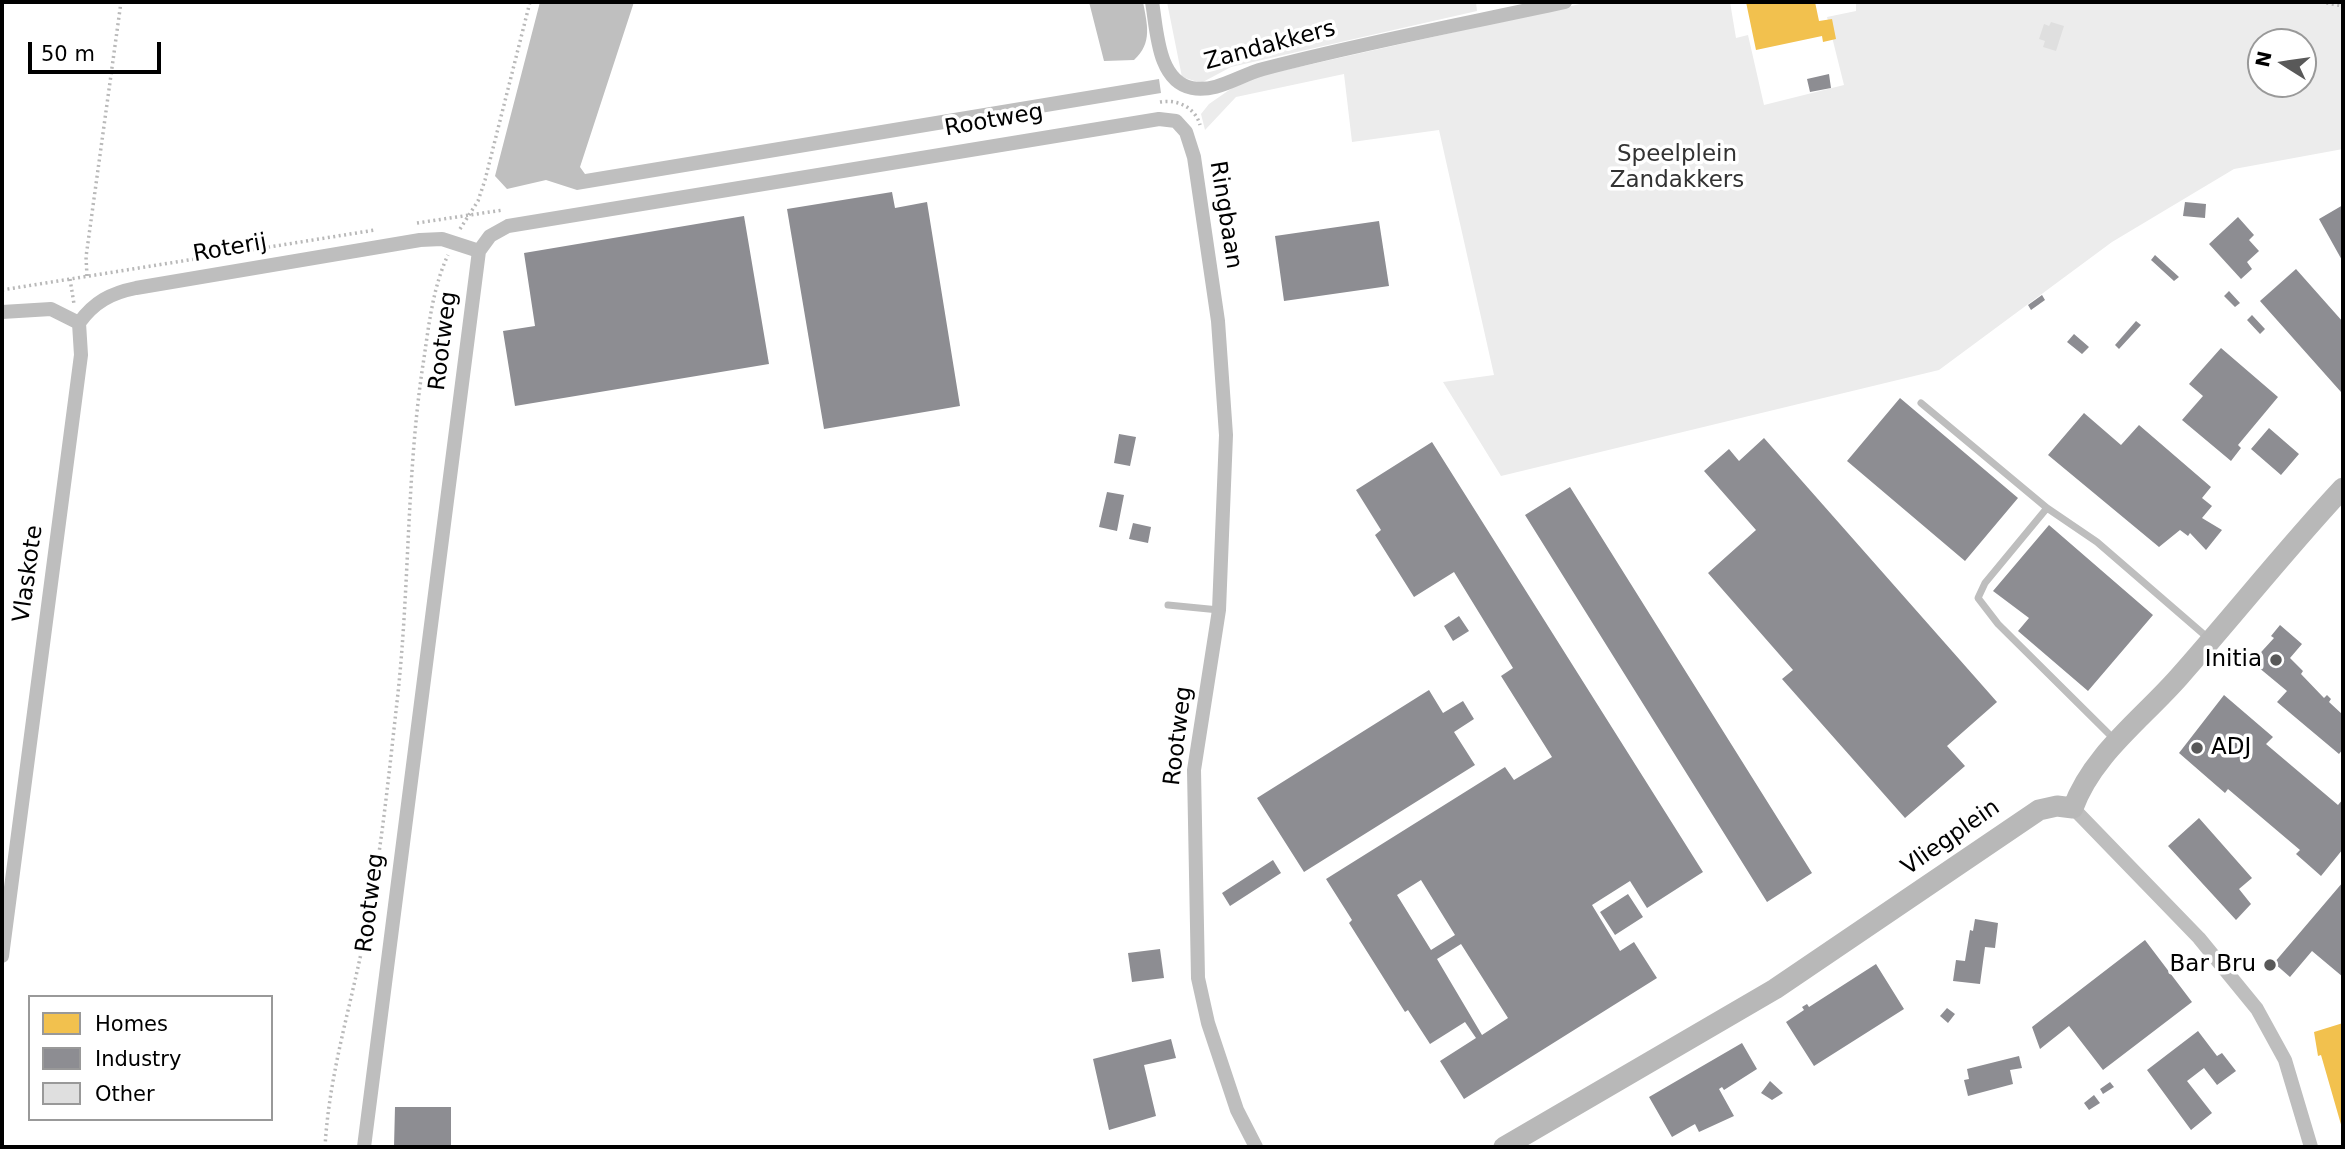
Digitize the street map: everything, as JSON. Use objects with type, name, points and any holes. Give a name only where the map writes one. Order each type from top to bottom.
[{"type":"street","name":"Zandakkers","points":[[1152,2],[1165,66],[1175,79],[1191,89],[1213,88],[1249,72],[1294,60],[1565,2]]},
{"type":"street","name":"Rootweg","points":[[364,1147],[479,250],[490,236],[508,226],[1142,119],[1176,121]]},
{"type":"street","name":"Ringbaan","points":[[1176,121],[1186,132],[1194,158],[1218,321]]},
{"type":"street","name":"Roterij","points":[[79,323],[96,304],[121,291],[420,240],[442,239],[479,250]]},
{"type":"street","points":[[2,312],[51,309],[79,323]]},
{"type":"street","name":"Rootweg","points":[[1218,321],[1226,435],[1225,517],[1219,610],[1194,770],[1198,978],[1208,1023],[1237,1110],[1256,1147]]},
{"type":"street","name":"Vlaskote","points":[[2,956],[81,355],[79,323]]},
{"type":"street","points":[[2311,1147],[2285,1060],[2257,1009],[2199,938],[2073,808],[2080,788],[2094,767],[2211,640],[2343,488]]},
{"type":"street","name":"Vliegplein","points":[[1504,1147],[1775,989],[2039,810],[2057,806],[2073,808]]},
{"type":"lane","points":[[1921,402],[2047,508],[2097,542],[2211,640]]},
{"type":"lane","points":[[2047,508],[1985,583],[1980,591],[1980,605],[2116,742]]},
{"type":"lane","points":[[1168,605],[1219,610]]},
{"type":"path","points":[[86,276],[86,257],[121,2]]},
{"type":"path","points":[[325,1147],[335,1059],[363,943],[398,701],[410,472],[419,389],[436,289],[454,243],[478,201],[485,180],[530,2]]},
{"type":"path","points":[[2321,2],[2343,6]]},
{"type":"green space","points":[[1167,2],[1476,2],[1477,11],[1231,67],[1201,83],[1182,77]]},
{"type":"green space","name":"Speelplein Zandakkers","points":[[1589,2],[1730,2],[1736,38],[1748,35],[1764,105],[1844,85],[1827,17],[1856,11],[1856,2],[2343,2],[2343,149],[2234,169],[2112,242],[1939,370],[1501,476],[1443,382],[1494,375],[1439,130],[1352,142],[1344,74],[1236,97],[1205,130],[1201,114],[1209,104],[1245,79]]},
{"type":"shaded area","points":[[540,2],[634,2],[580,167],[585,174],[1159,79],[1161,93],[577,190],[546,180],[507,189],[495,176]]},
{"type":"shaded area","points":[[1089,2],[1143,2],[1146,40],[1134,60],[1104,61]]},
{"type":"building: Homes","points":[[1746,2],[1815,2],[1819,21],[1832,19],[1836,39],[1823,42],[1822,36],[1756,50]]},
{"type":"building: Homes","points":[[2343,1023],[2342,1128],[2321,1055],[2318,1056],[2314,1032]]},
{"type":"building: Industry","points":[[1829,74],[1831,88],[1810,92],[1807,79]]},
{"type":"building: Industry","points":[[892,192],[895,208],[927,202],[960,406],[824,429],[787,209]]},
{"type":"building: Industry","points":[[2185,202],[2206,204],[2205,218],[2183,216]]},
{"type":"building: Industry","points":[[2343,205],[2343,262],[2319,219]]},
{"type":"building: Industry","points":[[744,216],[769,364],[515,406],[503,331],[535,326],[524,253]]},
{"type":"building: Industry","points":[[2238,217],[2254,235],[2249,240],[2259,251],[2247,262],[2252,269],[2241,279],[2209,244]]},
{"type":"building: Industry","points":[[1379,221],[1389,286],[1284,301],[1275,236]]},
{"type":"building: Industry","points":[[2155,255],[2179,277],[2174,281],[2151,260]]},
{"type":"building: Industry","points":[[2296,269],[2343,322],[2341,392],[2260,301]]},
{"type":"building: Industry","points":[[2229,291],[2240,303],[2235,307],[2224,296]]},
{"type":"building: Industry","points":[[2042,295],[2045,300],[2031,310],[2028,305]]},
{"type":"building: Industry","points":[[2252,315],[2265,329],[2260,334],[2247,320]]},
{"type":"building: Industry","points":[[2136,321],[2141,325],[2119,349],[2115,345]]},
{"type":"building: Industry","points":[[2074,334],[2089,347],[2082,354],[2067,342]]},
{"type":"building: Industry","points":[[2221,348],[2278,397],[2238,445],[2241,448],[2231,461],[2182,420],[2203,396],[2189,384]]},
{"type":"building: Industry","points":[[1900,398],[2018,498],[1965,561],[1847,461]]},
{"type":"building: Industry","points":[[2084,413],[2121,445],[2139,425],[2211,487],[2202,498],[2212,506],[2202,518],[2222,530],[2206,550],[2190,533],[2188,536],[2180,530],[2159,547],[2048,455]]},
{"type":"building: Industry","points":[[2269,428],[2299,454],[2281,475],[2251,449]]},
{"type":"building: Industry","points":[[1119,434],[1136,437],[1130,466],[1114,463]]},
{"type":"building: Industry","points":[[1764,438],[1997,702],[1947,746],[1965,766],[1905,818],[1782,679],[1793,670],[1708,573],[1756,530],[1704,471],[1729,449],[1739,461]]},
{"type":"building: Industry","points":[[1432,442],[1703,872],[1647,908],[1630,881],[1592,905],[1620,951],[1634,942],[1657,978],[1464,1099],[1440,1061],[1476,1038],[1465,1022],[1430,1044],[1408,1010],[1405,1012],[1349,923],[1352,920],[1326,879],[1505,767],[1514,780],[1552,757],[1501,676],[1513,668],[1454,572],[1414,597],[1375,535],[1381,530],[1356,490]],"holes":[[[1421,880],[1455,935],[1431,950],[1397,895]],[[1461,944],[1508,1018],[1482,1035],[1437,959]]]},
{"type":"building: Industry","points":[[1570,487],[1812,873],[1767,902],[1525,515]]},
{"type":"building: Industry","points":[[1107,492],[1124,495],[1117,531],[1099,527]]},
{"type":"building: Industry","points":[[1133,523],[1151,527],[1148,543],[1129,539]]},
{"type":"building: Industry","points":[[2049,525],[2153,615],[2088,691],[2018,631],[2029,618],[1993,591]]},
{"type":"building: Industry","points":[[1459,616],[1469,631],[1453,641],[1444,626]]},
{"type":"building: Industry","points":[[2280,625],[2302,644],[2290,658],[2303,671],[2301,674],[2324,698],[2327,695],[2331,699],[2329,702],[2343,715],[2343,749],[2339,754],[2277,702],[2287,691],[2252,662],[2274,638],[2271,636]]},
{"type":"building: Industry","points":[[1429,690],[1443,713],[1463,701],[1474,719],[1454,732],[1475,765],[1304,872],[1257,798]]},
{"type":"building: Industry","points":[[2224,695],[2273,737],[2266,744],[2338,805],[2343,799],[2343,849],[2321,876],[2296,854],[2300,850],[2228,789],[2225,793],[2179,753]]},
{"type":"building: Industry","points":[[2199,818],[2252,878],[2239,889],[2251,904],[2236,920],[2168,846]]},
{"type":"building: Industry","points":[[1273,860],[1281,873],[1230,906],[1222,893]]},
{"type":"building: Industry","points":[[2343,882],[2343,977],[2312,951],[2290,977],[2274,963]]},
{"type":"building: Industry","points":[[1628,894],[1643,917],[1615,935],[1600,912]]},
{"type":"building: Industry","points":[[1975,919],[1998,923],[1995,948],[1985,947],[1980,984],[1953,981],[1956,960],[1965,961],[1970,930],[1973,931]]},
{"type":"building: Industry","points":[[2145,940],[2192,1002],[2103,1070],[2069,1026],[2040,1049],[2032,1027]]},
{"type":"building: Industry","points":[[1160,949],[1164,978],[1132,982],[1128,953]]},
{"type":"building: Industry","points":[[1876,964],[1904,1009],[1814,1066],[1786,1022],[1804,1010],[1802,1007],[1807,1004],[1809,1007]]},
{"type":"building: Industry","points":[[1947,1008],[1955,1014],[1948,1023],[1940,1016]]},
{"type":"building: Industry","points":[[2198,1031],[2217,1056],[2222,1053],[2236,1071],[2217,1085],[2204,1068],[2187,1081],[2212,1113],[2191,1130],[2147,1070]]},
{"type":"building: Industry","points":[[1171,1039],[1176,1058],[1144,1065],[1156,1116],[1109,1130],[1093,1059]]},
{"type":"building: Industry","points":[[1742,1043],[1757,1069],[1724,1090],[1722,1087],[1719,1089],[1734,1116],[1699,1132],[1695,1124],[1672,1137],[1649,1097]]},
{"type":"building: Industry","points":[[2019,1056],[2022,1068],[2010,1070],[2013,1084],[1968,1096],[1964,1080],[1969,1079],[1967,1069]]},
{"type":"building: Industry","points":[[1770,1081],[1783,1093],[1772,1100],[1761,1093]]},
{"type":"building: Industry","points":[[2110,1082],[2114,1087],[2103,1094],[2100,1089]]},
{"type":"building: Industry","points":[[2094,1095],[2100,1103],[2089,1110],[2084,1103]]},
{"type":"building: Industry","points":[[395,1107],[451,1107],[451,1147],[394,1147]]},
{"type":"building: Other","points":[[2051,22],[2064,26],[2056,51],[2043,47],[2045,41],[2039,39],[2044,24],[2049,26]]},
{"type":"place","name":"Initia","points":[[2276,660]]},
{"type":"place","name":"ADJ","points":[[2197,748]]},
{"type":"place","name":"Bar Bru","points":[[2270,965]]}]
